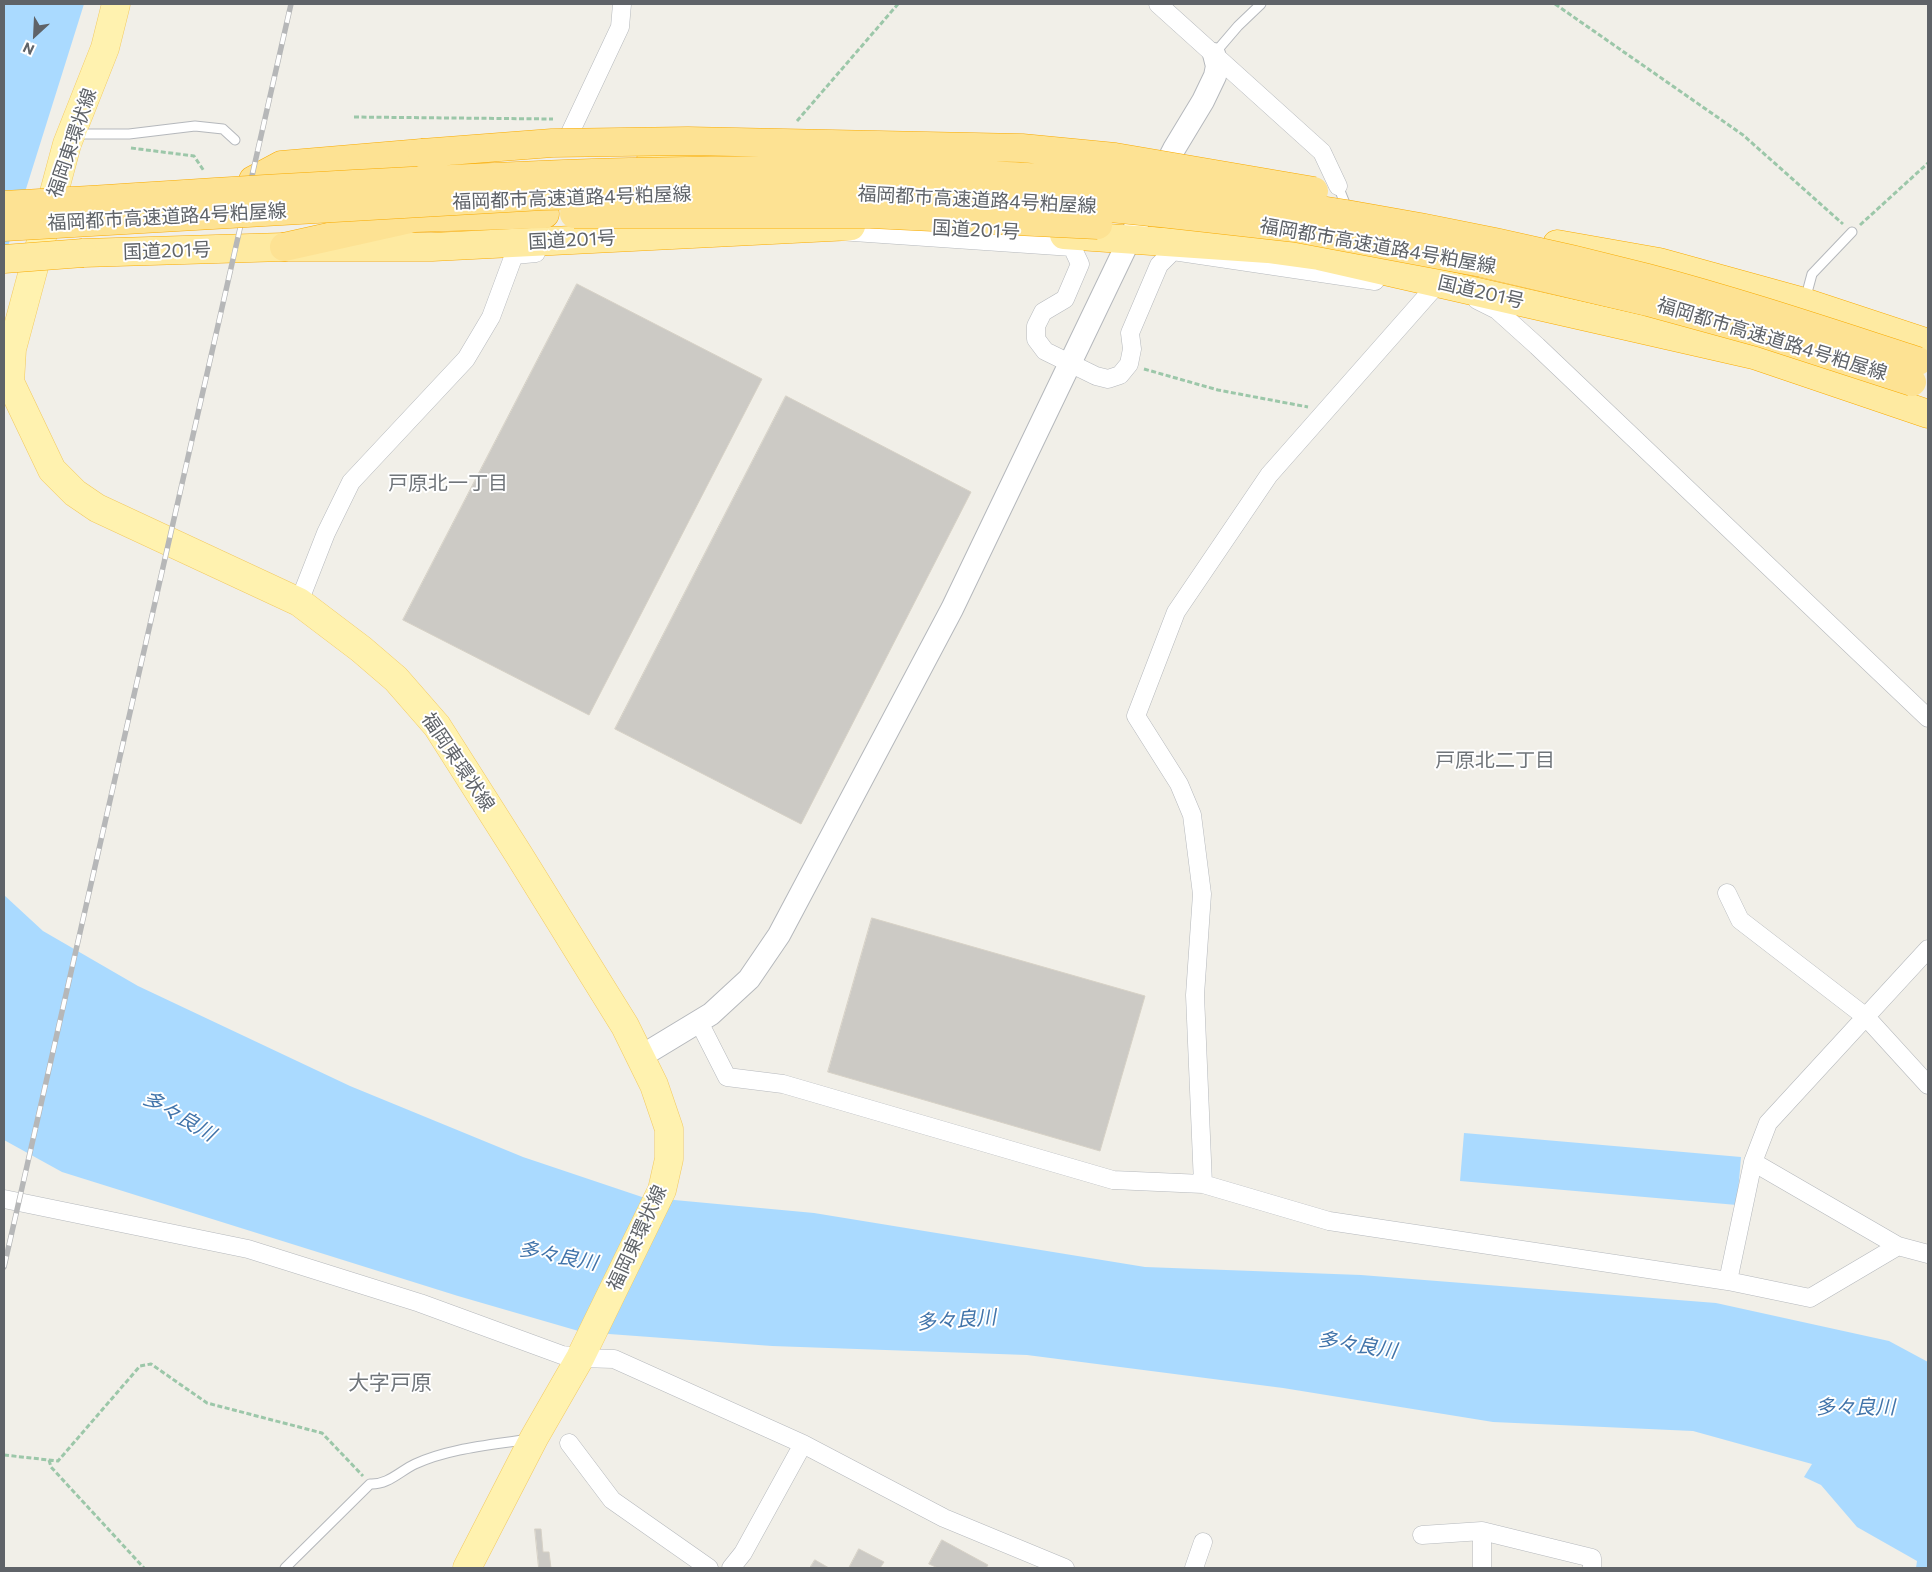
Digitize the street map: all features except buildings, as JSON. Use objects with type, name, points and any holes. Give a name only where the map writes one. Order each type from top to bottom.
[{"type":"highway","points":[[253,180],[281,165],[552,143],[688,142],[1022,148],[1115,157],[1329,194],[1465,236],[1657,281],[1925,356]]},
{"type":"highway","points":[[4,195],[90,195],[253,180],[730,155],[1052,168],[1158,180],[1342,196],[1659,262],[1804,302],[1925,356]]},
{"type":"highway","name":"福岡都市高速道路4号粕屋線","points":[[4,205],[90,195],[515,176],[701,169],[850,171],[1042,178],[1193,192],[1319,209],[1465,236]]},
{"type":"highway","name":"福岡都市高速道路4号粕屋線","points":[[4,227],[542,196],[807,191],[998,197],[1266,225],[1372,242],[1482,263],[1648,302],[1761,333],[1928,388]]},
{"type":"highway","points":[[284,248],[414,218],[545,214],[870,214],[987,218],[1164,229],[1368,249],[1372,242]]},
{"type":"highway","name":"国道201号","points":[[4,259],[83,253],[442,246],[872,224],[1268,249],[1314,264],[1754,355],[1928,414]]},
{"type":"main road","name":"福岡東環状線","points":[[116,4],[105,48],[73,134],[67,144],[12,349],[7,382],[52,470],[75,493],[97,508],[299,602],[361,649],[396,679],[437,726],[625,1026],[654,1085],[669,1129],[669,1159],[662,1190],[583,1352],[534,1438],[467,1568]]},
{"type":"street","points":[[574,126],[620,27],[622,4]]},
{"type":"street","points":[[1158,4],[1322,152],[1342,196]]},
{"type":"street","points":[[640,1057],[711,1014],[749,979],[779,935],[952,609],[1158,180],[1174,149],[1204,101],[1215,76],[1217,66],[1214,54]]},
{"type":"street","points":[[299,602],[326,533],[351,482],[466,359],[491,316],[514,255],[851,230],[1072,247],[1080,264],[1065,299],[1043,312],[1036,326],[1036,339],[1045,351],[1070,364],[1108,379],[1120,375],[1129,364],[1132,349],[1130,333],[1159,265],[1173,251],[1314,264],[1475,299],[1497,310],[1928,718]]},
{"type":"street","points":[[1203,1184],[1194,994],[1202,894],[1192,815],[1179,784],[1136,716],[1176,612],[1269,475],[1433,289]]},
{"type":"street","points":[[1727,893],[1740,920],[1866,1017],[1928,1085]]},
{"type":"street","points":[[1728,1281],[1752,1162],[1768,1123],[1928,949]]},
{"type":"street","points":[[699,1022],[727,1077],[782,1084],[1113,1180],[1203,1184],[1329,1222],[1728,1281],[1810,1298],[1898,1246]]},
{"type":"street","points":[[1752,1162],[1898,1246],[1928,1254]]},
{"type":"street","points":[[4,1198],[248,1249],[420,1303],[562,1355],[583,1352],[614,1358],[803,1444],[944,1518],[1066,1568]]},
{"type":"street","points":[[569,1442],[612,1500],[709,1568]]},
{"type":"street","points":[[731,1568],[742,1553],[803,1444]]},
{"type":"street","points":[[1482,1531],[1482,1568]]},
{"type":"street","points":[[1422,1535],[1482,1531],[1592,1558],[1592,1568]]},
{"type":"street","points":[[1194,1568],[1203,1542]]},
{"type":"lane","points":[[1214,54],[1238,26],[1261,4]]},
{"type":"lane","points":[[73,134],[130,134],[195,126],[223,129],[235,140]]},
{"type":"lane","points":[[1314,264],[1342,196]]},
{"type":"lane","points":[[1804,302],[1812,274],[1852,232]]},
{"type":"lane","points":[[285,1568],[370,1484],[380,1484],[415,1464],[456,1451],[534,1438]]},
{"type":"path","points":[[797,121],[898,4]]},
{"type":"path","points":[[1555,4],[1743,135],[1852,232],[1928,163]]},
{"type":"path","points":[[354,116],[574,126]]},
{"type":"path","points":[[128,147],[194,156],[212,183]]},
{"type":"path","points":[[1129,364],[1218,390],[1326,410]]},
{"type":"path","points":[[4,1455],[58,1461],[140,1366],[151,1364],[207,1403],[322,1433],[370,1484]]},
{"type":"path","points":[[49,1460],[51,1467],[144,1568]]},
{"type":"water","points":[[4,4],[84,4],[4,259]]},
{"type":"water","name":"多々良川","points":[[4,895],[43,931],[138,986],[350,1086],[523,1157],[642,1197],[814,1213],[1145,1267],[1361,1275],[1716,1303],[1889,1341],[1928,1362],[1928,1568],[1916,1568],[1917,1561],[1857,1527],[1821,1485],[1804,1477],[1812,1464],[1693,1431],[1493,1422],[1283,1388],[1027,1355],[772,1346],[582,1332],[458,1296],[62,1172],[4,1140]]},
{"type":"water","points":[[1464,1133],[1741,1157],[1737,1205],[1460,1181]]},
{"type":"railway","points":[[4,1267],[291,4]]},
{"type":"district","name":"戸原北一丁目","points":[[448,483]]},
{"type":"district","name":"戸原北二丁目","points":[[1495,760]]},
{"type":"district","name":"大字戸原","points":[[390,1383]]}]
